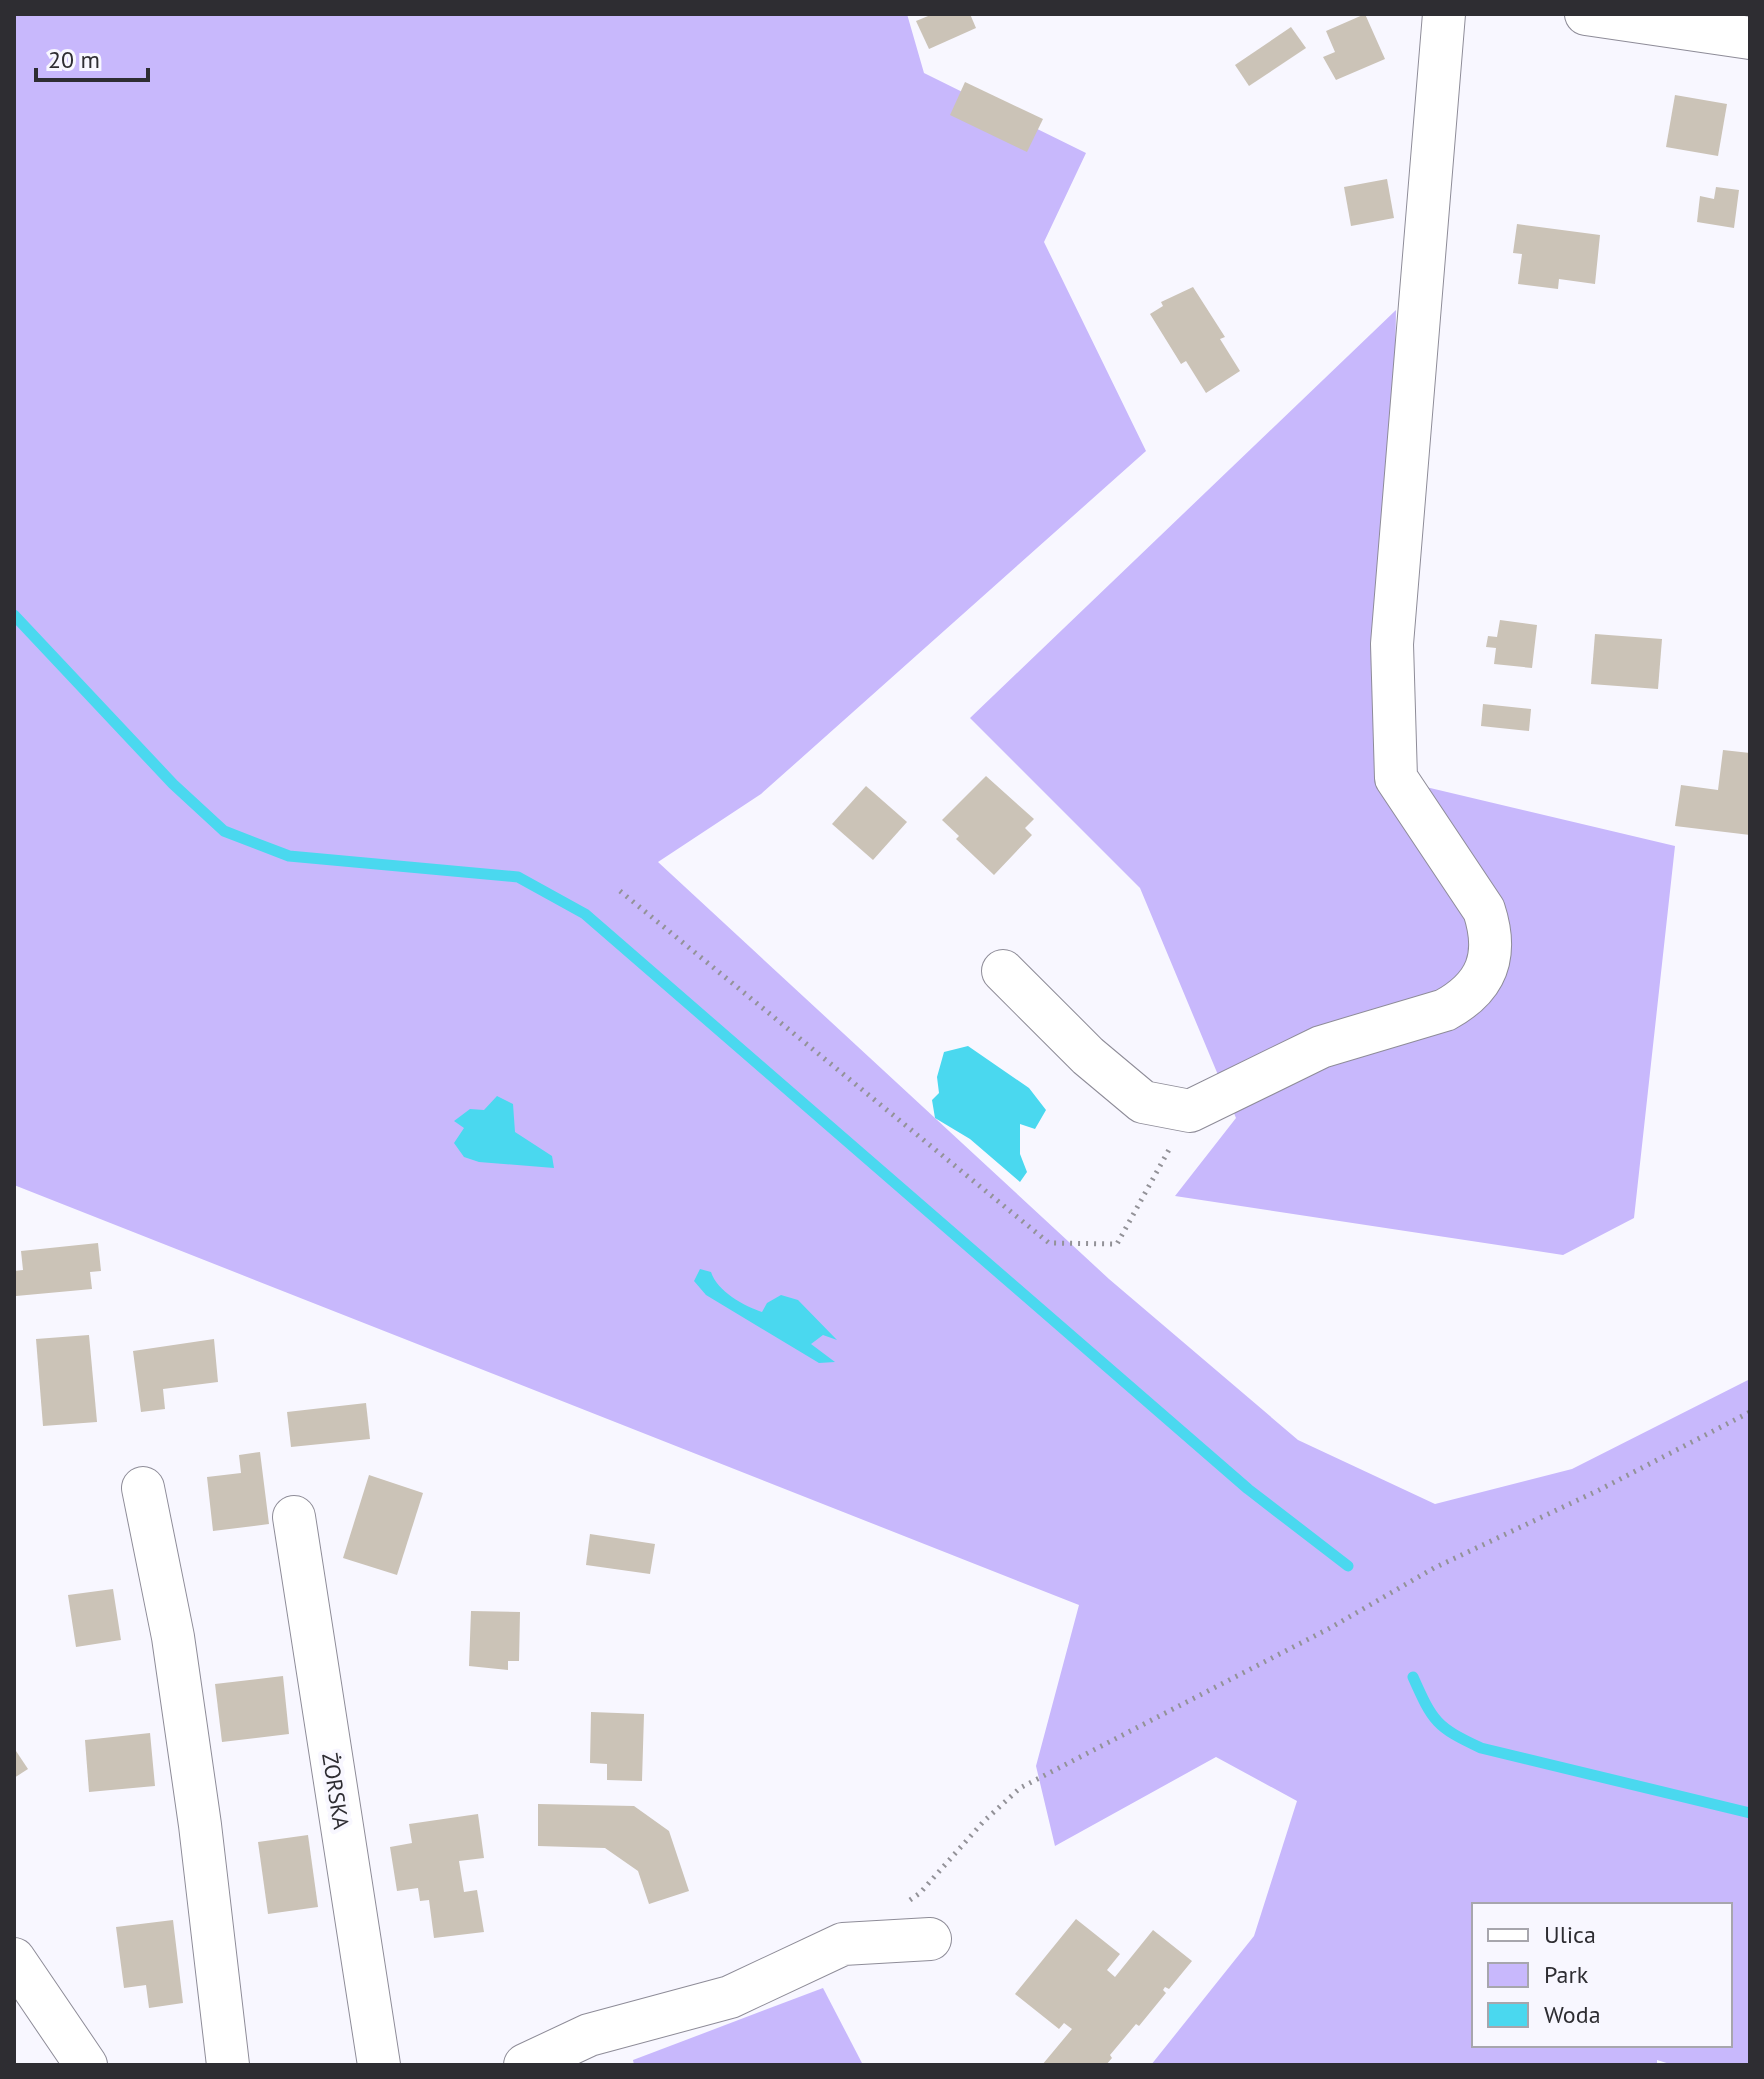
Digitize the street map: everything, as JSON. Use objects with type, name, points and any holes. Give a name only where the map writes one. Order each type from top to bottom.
[{"type":"street","points":[[1003,971],[1088,1056],[1143,1102],[1190,1111],[1321,1047],[1445,1010],[1470,993],[1486,968],[1491,949],[1490,929],[1484,910],[1396,778],[1392,644],[1444,14]]},
{"type":"street","points":[[1586,14],[1750,38]]},
{"type":"street","points":[[143,1488],[173,1637],[200,1825],[228,2065]]},
{"type":"street","name":"ŻORSKA","points":[[294,1517],[379,2065]]},
{"type":"street","points":[[525,2065],[589,2035],[730,1997],[843,1944],[930,1939]]},
{"type":"street","points":[[14,1959],[86,2065]]},
{"type":"path","points":[[620,891],[1049,1243],[1117,1244],[1190,1111]]},
{"type":"path","points":[[907,1902],[920,1893],[983,1822],[1020,1788],[1330,1628],[1434,1568],[1599,1490],[1750,1412]]},
{"type":"green space","points":[[14,14],[907,14],[924,73],[1086,153],[1044,242],[1146,451],[761,794],[658,862],[1109,1279],[1298,1440],[1435,1504],[1572,1469],[1750,1379],[1750,2065],[1673,2065],[1657,2060],[1657,2065],[1151,2065],[1254,1936],[1297,1801],[1216,1757],[1055,1846],[1036,1766],[1079,1605],[14,1185]]},
{"type":"green space","points":[[1396,310],[1388,778],[1675,846],[1634,1218],[1563,1255],[1175,1196],[1236,1118],[1140,888],[970,718]]},
{"type":"green space","points":[[823,1988],[863,2065],[634,2065],[633,2060]]},
{"type":"water","points":[[968,1046],[1029,1088],[1046,1110],[1035,1129],[1020,1124],[1020,1154],[1027,1172],[1020,1182],[970,1139],[935,1118],[932,1100],[939,1093],[937,1077],[944,1052]]},
{"type":"water","points":[[497,1096],[513,1104],[515,1132],[552,1156],[554,1168],[479,1162],[464,1157],[454,1143],[464,1128],[454,1121],[470,1109],[484,1110]]},
{"type":"water","points":[[700,1269],[711,1272],[732,1297],[762,1312],[767,1303],[781,1295],[798,1300],[837,1340],[823,1335],[811,1344],[835,1362],[819,1363],[706,1295],[694,1281]]},
{"type":"building","points":[[933,14],[970,14],[976,28],[929,49],[916,21]]},
{"type":"building","points":[[1365,14],[1385,59],[1336,80],[1323,57],[1335,52],[1326,31]]},
{"type":"building","points":[[1291,27],[1306,48],[1249,86],[1235,65]]},
{"type":"building","points":[[965,82],[1043,119],[1027,152],[950,115]]},
{"type":"building","points":[[1675,95],[1727,104],[1718,156],[1666,147]]},
{"type":"building","points":[[1387,179],[1394,218],[1351,226],[1344,187]]},
{"type":"building","points":[[1716,187],[1739,190],[1734,228],[1697,222],[1700,196],[1714,199]]},
{"type":"building","points":[[1517,224],[1600,235],[1595,284],[1559,279],[1558,289],[1518,284],[1522,254],[1513,253]]},
{"type":"building","points":[[1193,287],[1225,337],[1220,339],[1240,371],[1206,393],[1186,361],[1181,364],[1150,314],[1163,306],[1161,302]]},
{"type":"building","points":[[1500,620],[1537,625],[1532,668],[1494,664],[1496,648],[1486,647],[1488,636],[1497,637]]},
{"type":"building","points":[[1595,634],[1662,639],[1658,689],[1591,684]]},
{"type":"building","points":[[1483,704],[1531,709],[1529,731],[1481,726]]},
{"type":"building","points":[[1723,750],[1750,753],[1750,835],[1675,826],[1681,785],[1718,790]]},
{"type":"building","points":[[986,776],[1034,819],[1025,828],[1032,835],[994,875],[956,839],[959,836],[942,820]]},
{"type":"building","points":[[866,786],[907,822],[873,860],[832,824]]},
{"type":"building","points":[[98,1243],[101,1271],[90,1272],[92,1289],[16,1296],[14,1271],[23,1270],[21,1251]]},
{"type":"building","points":[[89,1335],[97,1422],[43,1426],[36,1339]]},
{"type":"building","points":[[214,1339],[218,1382],[163,1389],[165,1409],[141,1412],[133,1351]]},
{"type":"building","points":[[366,1403],[370,1439],[291,1447],[287,1412]]},
{"type":"building","points":[[260,1452],[269,1524],[213,1531],[207,1477],[241,1473],[239,1455]]},
{"type":"building","points":[[369,1475],[423,1493],[397,1575],[343,1558]]},
{"type":"building","points":[[590,1534],[655,1544],[650,1574],[586,1565]]},
{"type":"building","points":[[113,1589],[121,1640],[76,1647],[68,1595]]},
{"type":"building","points":[[471,1611],[520,1612],[519,1661],[508,1661],[508,1670],[469,1666]]},
{"type":"building","points":[[283,1676],[289,1734],[222,1742],[215,1684]]},
{"type":"building","points":[[591,1712],[644,1714],[642,1781],[607,1780],[607,1764],[590,1763]]},
{"type":"building","points":[[150,1733],[155,1786],[89,1792],[85,1740]]},
{"type":"building","points":[[14,1748],[28,1769],[14,1778]]},
{"type":"building","points":[[538,1804],[634,1806],[669,1831],[689,1891],[649,1904],[638,1871],[605,1848],[538,1846]]},
{"type":"building","points":[[478,1814],[484,1858],[459,1861],[464,1892],[477,1890],[484,1932],[434,1938],[429,1900],[420,1901],[418,1888],[397,1891],[390,1847],[412,1843],[409,1824]]},
{"type":"building","points":[[308,1835],[318,1907],[268,1914],[258,1842]]},
{"type":"building","points":[[1076,1919],[1120,1954],[1107,1970],[1115,1977],[1153,1930],[1192,1961],[1169,1989],[1165,1987],[1163,1990],[1166,1993],[1110,2055],[1112,2058],[1106,2065],[1042,2065],[1072,2029],[1064,2023],[1059,2029],[1015,1994]]},
{"type":"building","points":[[173,1920],[183,2003],[149,2008],[146,1985],[124,1988],[116,1927]]},
{"type":"waterway","points":[[14,615],[173,784],[224,831],[289,856],[518,877],[585,914],[1248,1489],[1348,1566]]},
{"type":"waterway","points":[[1413,1677],[1438,1722],[1481,1748],[1750,1813]]}]
